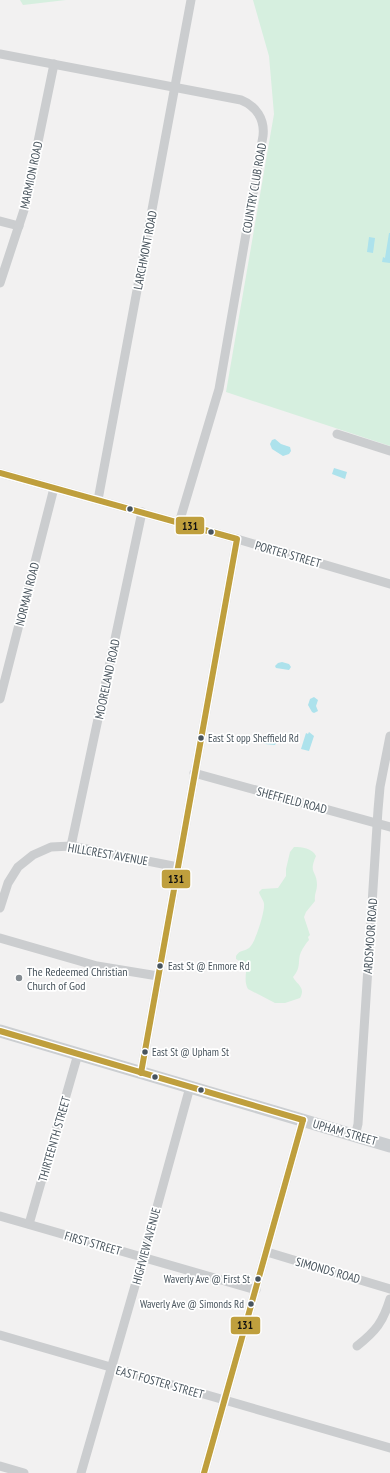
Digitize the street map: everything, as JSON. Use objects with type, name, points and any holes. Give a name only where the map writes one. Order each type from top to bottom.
[{"type":"main road","name":"UPHAM STREET","points":[[0,1031],[390,1146]]},
{"type":"street","name":"LARCHMONT ROAD","points":[[98,500],[191,0]]},
{"type":"street","name":"COUNTRY CLUB ROAD","points":[[0,54],[245,101],[255,109],[259,116],[263,132],[218,390],[179,523]]},
{"type":"street","name":"MARMION ROAD","points":[[0,283],[20,226],[28,194],[54,64]]},
{"type":"street","points":[[0,221],[20,226]]},
{"type":"street","points":[[337,434],[390,451]]},
{"type":"street","name":"PORTER STREET","points":[[0,473],[237,539],[390,584]]},
{"type":"street","name":"NORMAN ROAD","points":[[0,699],[54,488]]},
{"type":"street","name":"MOORELAND ROAD","points":[[71,846],[142,512]]},
{"type":"street","points":[[141,1073],[237,539]]},
{"type":"street","name":"ARDSMOOR ROAD","points":[[355,1136],[358,1116],[380,787],[390,736]]},
{"type":"street","name":"SHEFFIELD ROAD","points":[[194,773],[390,827]]},
{"type":"street","name":"HILLCREST AVENUE","points":[[0,908],[3,888],[14,872],[28,858],[45,849],[58,846],[71,846],[178,867]]},
{"type":"street","points":[[0,938],[97,966],[158,976]]},
{"type":"street","name":"THIRTEENTH STREET","points":[[29,1224],[78,1054]]},
{"type":"street","name":"HIGHVIEW AVENUE","points":[[82,1473],[190,1087]]},
{"type":"street","points":[[204,1473],[303,1120]]},
{"type":"street","name":"FIRST STREET","points":[[0,1216],[256,1290]]},
{"type":"street","name":"SIMONDS ROAD","points":[[266,1252],[390,1289]]},
{"type":"street","points":[[357,1346],[369,1337],[378,1327],[385,1314],[390,1299]]},
{"type":"street","name":"EAST FOSTER STREET","points":[[0,1335],[390,1448]]},
{"type":"street","points":[[0,1466],[24,1473]]},
{"type":"green space","points":[[20,0],[66,0],[23,5]]},
{"type":"green space","points":[[253,0],[390,0],[390,446],[226,392],[274,114],[269,56]]},
{"type":"green space","points":[[294,847],[312,851],[316,856],[313,869],[317,880],[317,887],[315,901],[304,917],[310,935],[308,937],[309,940],[301,952],[298,967],[293,977],[300,986],[302,994],[300,998],[285,1003],[275,1003],[248,989],[246,980],[247,966],[236,959],[236,956],[239,952],[249,948],[254,941],[259,928],[264,910],[264,904],[259,892],[262,889],[278,888],[286,876],[290,852]]},
{"type":"water","points":[[389,233],[390,263],[382,262],[383,257],[385,258]]},
{"type":"water","points":[[369,237],[375,238],[373,253],[367,252]]},
{"type":"water","points":[[275,439],[281,444],[290,447],[291,451],[289,454],[283,456],[272,449],[270,444],[272,440]]},
{"type":"water","points":[[334,468],[347,472],[345,479],[332,474]]},
{"type":"water","points":[[282,662],[289,664],[291,667],[289,670],[276,668],[275,666],[278,663]]},
{"type":"water","points":[[314,697],[318,700],[316,706],[318,711],[314,713],[308,705],[310,699]]},
{"type":"water","points":[[309,732],[314,736],[309,751],[301,749],[306,733],[308,734]]},
{"type":"water","points":[[270,735],[277,741],[275,745],[265,744],[263,742],[264,739]]},
{"type":"transit line","name":"131","points":[[0,473],[237,539],[141,1073]]},
{"type":"transit line","name":"131","points":[[0,1031],[303,1120]]},
{"type":"transit line","name":"131","points":[[204,1473],[303,1120]]},
{"type":"place","name":"East St opp Sheffield Rd","points":[[201,738]]},
{"type":"place","name":"East St @ Enmore Rd","points":[[160,966]]},
{"type":"place","name":"The Redeemed Christian Church of God","points":[[19,978]]},
{"type":"place","name":"East St @ Upham St","points":[[145,1052]]},
{"type":"place","name":"Waverly Ave @ First St","points":[[258,1279]]},
{"type":"place","name":"Waverly Ave @ Simonds Rd","points":[[251,1304]]}]
